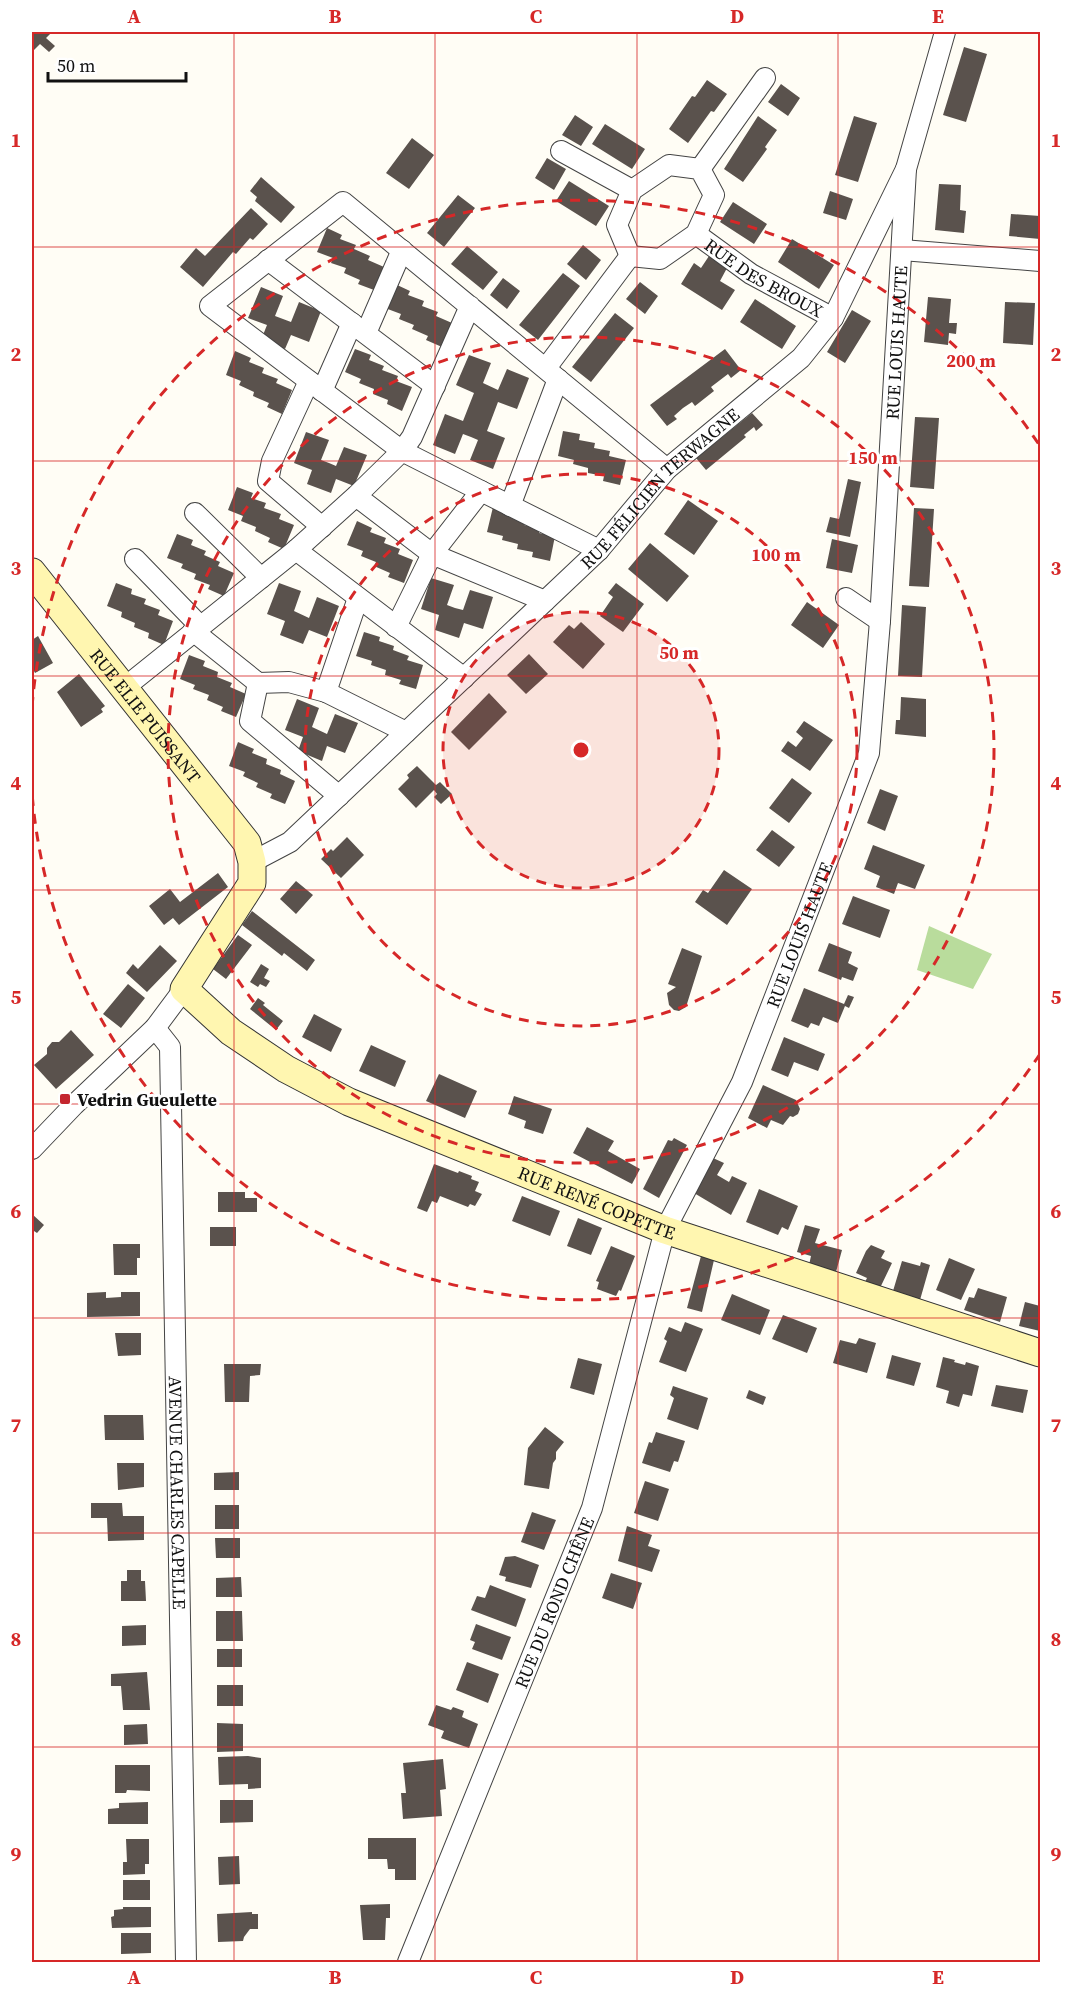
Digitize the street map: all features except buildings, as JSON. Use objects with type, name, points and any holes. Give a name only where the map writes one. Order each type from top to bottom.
[{"type":"street","name":"RUE FÉLICIEN TERWAGNE","points":[[252,862],[290,842],[599,550],[667,469],[801,358],[833,318],[906,170],[945,32]]},
{"type":"street","points":[[510,506],[552,373],[630,255],[617,225],[632,190],[669,165],[700,169],[765,78]]},
{"type":"street","points":[[561,151],[632,190]]},
{"type":"street","name":"RUE DES BROUX","points":[[630,255],[660,259],[696,234],[714,195],[700,169]]},
{"type":"street","name":"RUE LOUIS HAUTE","points":[[665,1230],[742,1082],[869,753],[880,621],[906,170]]},
{"type":"street","points":[[599,550],[402,451],[210,306],[343,202],[667,469]]},
{"type":"street","name":"RUE DES BROUX","points":[[696,234],[751,274],[833,318]]},
{"type":"street","points":[[322,527],[268,482],[272,461],[316,386],[359,328],[402,250]]},
{"type":"street","points":[[902,250],[1041,261]]},
{"type":"street","points":[[268,261],[435,386]]},
{"type":"street","points":[[124,688],[296,550],[402,451],[412,437],[470,306]]},
{"type":"street","points":[[396,627],[432,554],[481,491]]},
{"type":"street","points":[[356,496],[432,554],[545,601]]},
{"type":"street","points":[[195,513],[261,578]]},
{"type":"street","points":[[296,550],[464,678]]},
{"type":"street","points":[[135,559],[197,628],[258,683],[289,682],[326,692],[406,732]]},
{"type":"street","name":"RUE ELIE PUISSANT","points":[[32,572],[247,843],[252,862]]},
{"type":"street","points":[[846,597],[880,621]]},
{"type":"street","points":[[326,692],[358,598]]},
{"type":"street","points":[[258,683],[250,721],[339,796]]},
{"type":"street","points":[[32,1149],[74,1105],[155,1028],[184,989],[252,883],[252,862]]},
{"type":"street","name":"RUE RENÉ COPETTE","points":[[184,989],[231,1032],[286,1069],[348,1102],[665,1230],[1041,1353]]},
{"type":"street","name":"AVENUE CHARLES CAPELLE","points":[[155,1028],[170,1047],[186,1962]]},
{"type":"street","name":"RUE DU ROND CHÊNE","points":[[408,1962],[592,1508],[665,1230]]},
{"type":"green space","points":[[929,926],[992,954],[973,989],[917,970]]},
{"type":"place","name":"Vedrin Gueulette","points":[[65,1099]]}]
